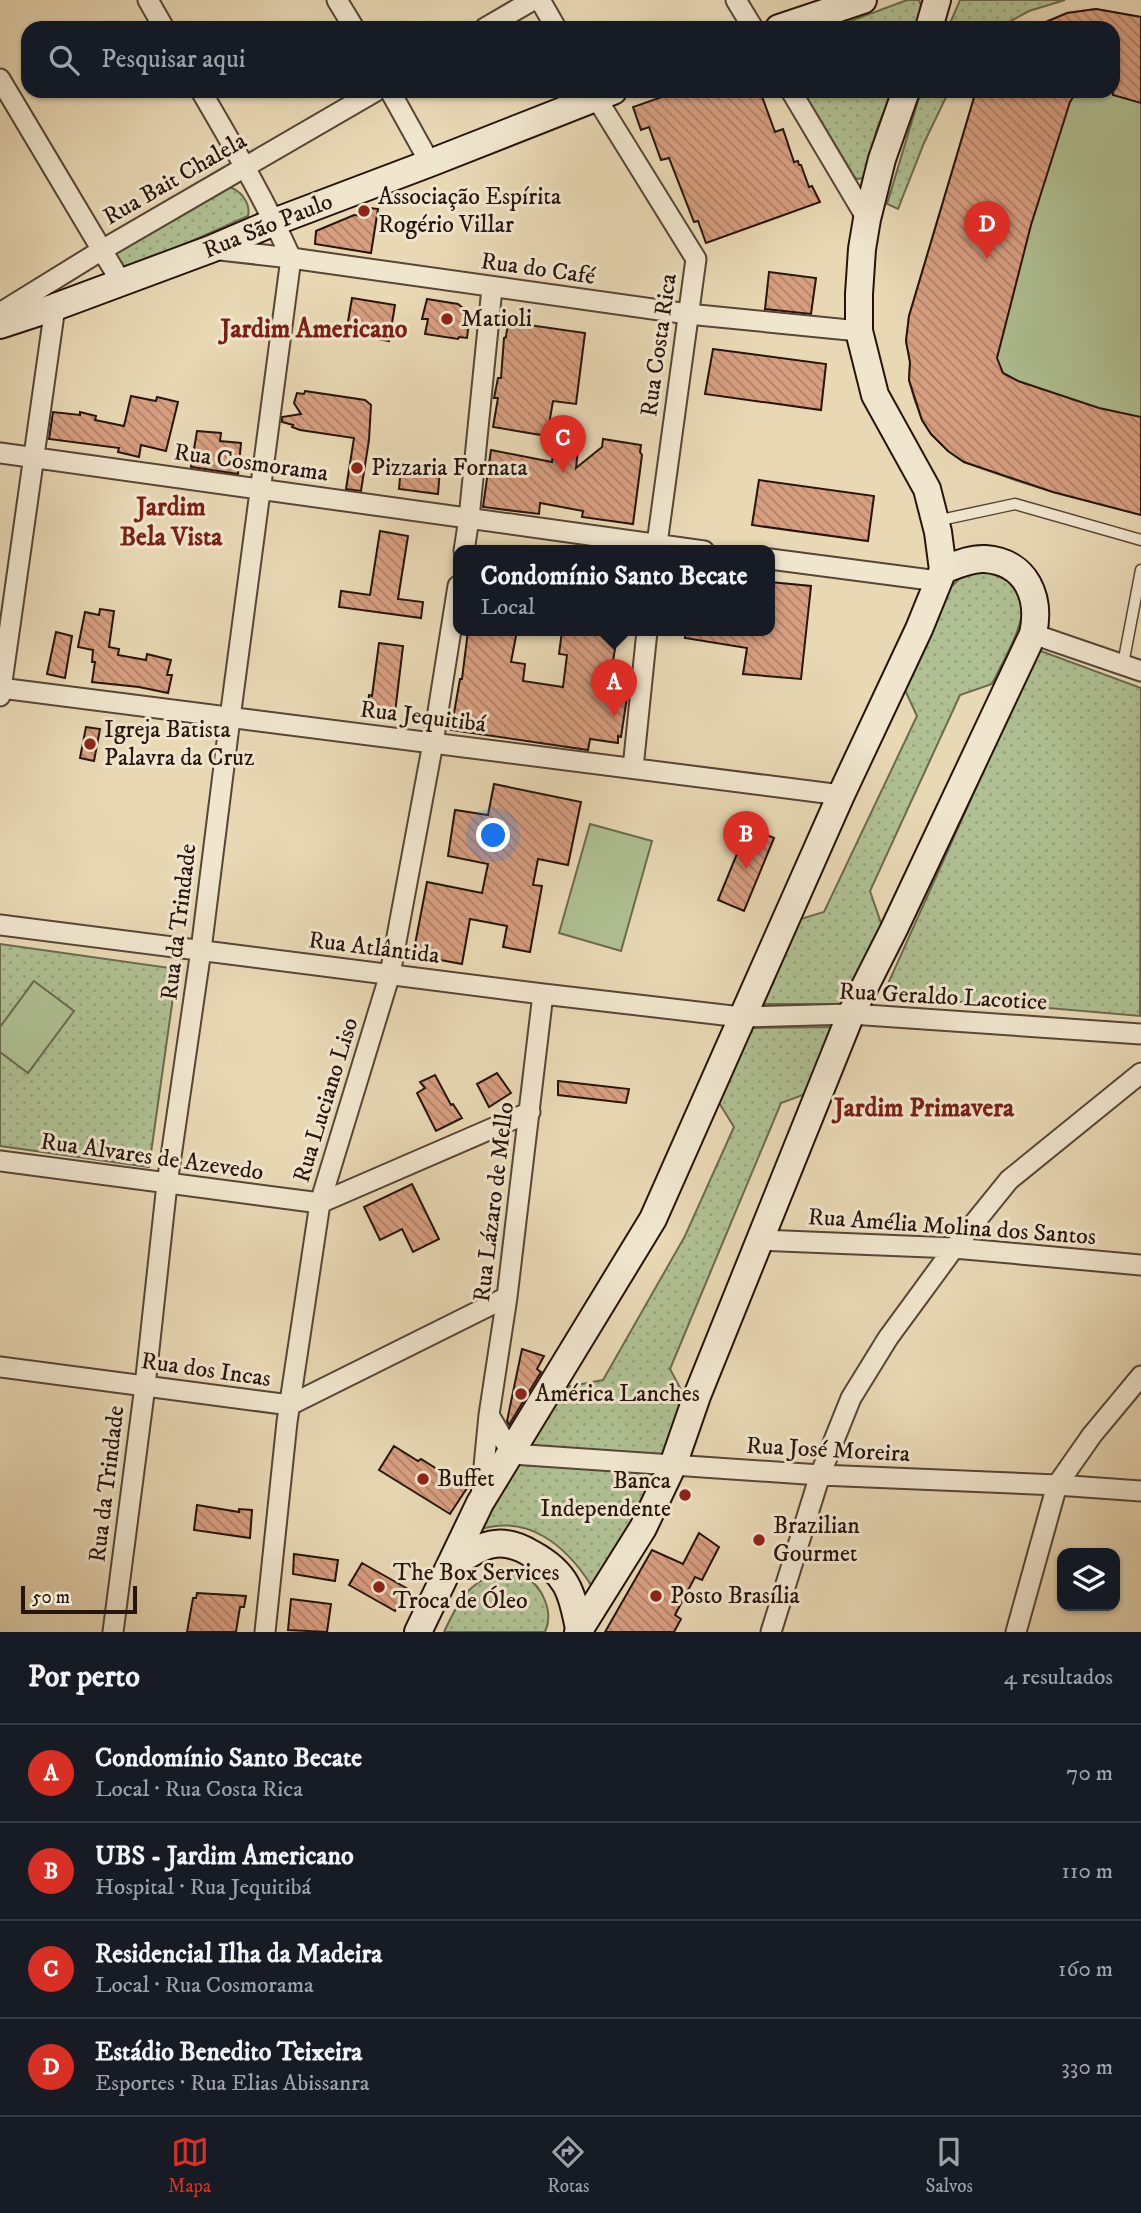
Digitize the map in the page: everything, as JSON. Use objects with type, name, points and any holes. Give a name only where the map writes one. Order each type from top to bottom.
[{"type":"main road","points":[[800,21],[863,0]]},
{"type":"main road","points":[[931,21],[937,0]]},
{"type":"main road","name":"Rua São Paulo","points":[[0,325],[211,249],[588,98]]},
{"type":"main road","points":[[418,1632],[480,1503],[653,1219],[841,794],[919,629],[940,576],[936,521],[927,489],[875,395],[859,331],[862,249],[867,219],[882,159],[904,98]]},
{"type":"main road","points":[[579,1631],[643,1528],[673,1465],[697,1396],[852,1014],[1033,634],[1037,617],[1035,598],[1018,573],[1002,563],[984,559],[967,562],[940,576]]},
{"type":"main road","points":[[451,1566],[480,1549],[495,1544],[524,1550],[561,1574],[568,1587],[579,1631]]},
{"type":"street","points":[[148,0],[160,21]]},
{"type":"street","points":[[337,0],[350,21]]},
{"type":"street","points":[[497,21],[533,0]]},
{"type":"street","points":[[540,0],[552,21]]},
{"type":"street","points":[[736,0],[749,21]]},
{"type":"street","points":[[0,79],[121,282]]},
{"type":"street","points":[[205,98],[245,167],[291,258]]},
{"type":"street","name":"Rua Bait Chalela","points":[[0,313],[102,250],[364,98]]},
{"type":"street","points":[[394,98],[430,163]]},
{"type":"street","name":"Rua Costa Rica","points":[[603,98],[696,259],[656,545]]},
{"type":"street","points":[[795,98],[867,219]]},
{"type":"street","name":"Rua do Café","points":[[211,249],[688,314],[859,331]]},
{"type":"street","name":"Rua da Trindade","points":[[113,1632],[145,1386],[167,1184],[201,950],[291,258]]},
{"type":"street","points":[[465,545],[492,288]]},
{"type":"street","points":[[0,691],[55,307]]},
{"type":"street","name":"Rua Cosmorama","points":[[0,453],[469,517],[638,545]]},
{"type":"street","points":[[775,560],[940,576]]},
{"type":"street","name":"Rua Luciano Liso","points":[[265,1632],[289,1405],[320,1203],[390,974],[433,743],[453,617]]},
{"type":"street","points":[[1033,634],[1132,667]]},
{"type":"street","points":[[633,768],[646,636]]},
{"type":"street","name":"Rua Jequitibá","points":[[0,691],[841,794]]},
{"type":"street","name":"Rua Atlântida","points":[[0,925],[741,1017]]},
{"type":"street","name":"Rua Lázaro de Mello","points":[[480,1503],[489,1415],[508,1297],[543,994]]},
{"type":"street","name":"Rua Geraldo Lacotice","points":[[741,1017],[852,1014],[1141,1034]]},
{"type":"street","points":[[771,1632],[820,1475],[851,1398],[888,1338],[954,1248],[1009,1180],[1141,1072]]},
{"type":"street","points":[[320,1203],[530,1112]]},
{"type":"street","name":"Rua Alvares de Azevedo","points":[[0,1161],[320,1203]]},
{"type":"street","name":"Rua Amélia Molina dos Santos","points":[[759,1240],[954,1248],[1141,1265]]},
{"type":"street","name":"Rua dos Incas","points":[[0,1367],[289,1405],[508,1297]]},
{"type":"street","points":[[1016,1632],[1058,1485],[1092,1435],[1141,1376]]},
{"type":"street","points":[[489,1415],[512,1454]]},
{"type":"street","name":"Rua José Moreira","points":[[512,1454],[820,1475],[1141,1491]]},
{"type":"lane","points":[[936,521],[1015,504],[1141,541]]},
{"type":"lane","points":[[1132,667],[1141,570]]},
{"type":"green space","points":[[907,0],[919,0],[921,4],[920,21],[851,21]]},
{"type":"green space","points":[[960,0],[1065,0],[1029,11],[1011,21],[951,21]]},
{"type":"green space","points":[[1096,9],[1141,17],[1141,515],[1053,492],[964,462],[931,434],[922,420],[909,380],[910,362],[906,341],[909,316],[974,98],[1120,98],[1120,21],[1048,21],[1067,13]]},
{"type":"green space","points":[[807,98],[889,98],[877,129],[864,178],[857,179]]},
{"type":"green space","points":[[919,98],[946,98],[924,143],[898,209],[887,204]]},
{"type":"green space","points":[[228,187],[244,197],[248,216],[129,269],[121,266],[113,248]]},
{"type":"green space","points":[[981,571],[1000,574],[1011,582],[1022,601],[1021,620],[992,684],[960,695],[870,891],[882,926],[845,1004],[758,1004],[794,921],[824,912],[917,716],[904,688],[950,588],[964,574]]},
{"type":"green space","points":[[1038,650],[1141,688],[1140,1016],[882,997]]},
{"type":"green space","points":[[590,824],[652,841],[621,951],[559,933]]},
{"type":"green space","points":[[0,944],[177,969],[149,1167],[0,1146]]},
{"type":"green space","points":[[34,981],[74,1011],[28,1073],[0,1052],[0,1027]]},
{"type":"green space","points":[[838,1027],[811,1092],[781,1103],[670,1369],[686,1399],[663,1456],[528,1448],[566,1387],[603,1380],[685,1236],[734,1127],[718,1101],[751,1028]]},
{"type":"green space","points":[[520,1464],[656,1473],[633,1523],[591,1585],[570,1558],[544,1537],[513,1526],[478,1530]]},
{"type":"green space","points":[[506,1573],[530,1580],[541,1593],[548,1616],[545,1632],[444,1632],[460,1601],[474,1586],[494,1575]]},
{"type":"building","points":[[1096,9],[1141,17],[1141,103],[1120,97],[1120,21],[1048,21],[1067,13]]},
{"type":"building","points":[[659,98],[763,98],[775,132],[783,129],[794,162],[798,161],[801,165],[809,187],[812,186],[820,202],[706,243],[698,221],[694,222],[669,158],[661,160],[649,127],[641,130],[633,107]]},
{"type":"building","points":[[974,98],[1073,98],[1031,225],[997,358],[1003,373],[1018,381],[1099,408],[1141,417],[1141,515],[1053,492],[964,462],[948,451],[931,434],[922,420],[909,380],[910,362],[906,341],[909,316]]},
{"type":"building","points":[[378,209],[371,253],[315,244],[316,231],[354,215],[361,216],[362,211]]},
{"type":"building","points":[[769,272],[816,278],[811,314],[765,309]]},
{"type":"building","points":[[352,298],[395,305],[389,341],[346,333]]},
{"type":"building","name":"Matioli","points":[[427,299],[458,304],[470,314],[467,338],[425,334],[428,319],[422,319]]},
{"type":"building","points":[[508,322],[585,333],[576,404],[553,401],[547,436],[493,427],[498,398],[494,398],[498,378],[501,378]]},
{"type":"building","points":[[713,349],[826,364],[821,410],[705,394]]},
{"type":"building","points":[[305,391],[365,400],[371,405],[361,491],[346,489],[354,438],[300,430],[282,422],[282,417],[301,414],[294,403],[297,393],[304,394]]},
{"type":"building","points":[[131,396],[156,401],[157,397],[178,402],[166,451],[141,445],[139,457],[118,452],[119,448],[49,439],[53,412],[80,415],[80,412],[96,416],[95,420],[124,426]]},
{"type":"building","points":[[197,431],[221,433],[220,441],[241,443],[238,474],[191,467]]},
{"type":"building","points":[[555,438],[579,441],[576,468],[602,447],[603,439],[641,445],[633,524],[582,517],[583,511],[540,503],[539,514],[483,507],[491,450],[552,462]]},
{"type":"building","points":[[421,465],[440,469],[438,494],[399,489],[401,467],[420,470]]},
{"type":"building","points":[[759,480],[874,496],[868,541],[752,525]]},
{"type":"building","points":[[380,531],[408,536],[398,599],[423,602],[421,618],[339,607],[341,591],[370,595]]},
{"type":"building","points":[[775,582],[811,586],[801,679],[743,674],[747,648],[685,638],[775,636]]},
{"type":"building","points":[[100,609],[114,611],[109,647],[119,649],[118,655],[146,660],[147,654],[171,660],[167,675],[172,675],[168,693],[92,682],[95,662],[92,662],[93,650],[78,647],[85,612],[99,615]]},
{"type":"building","points":[[56,632],[72,636],[65,678],[47,674]]},
{"type":"building","points":[[467,636],[516,636],[511,662],[525,664],[523,681],[563,687],[567,655],[559,654],[561,636],[617,637],[613,661],[617,662],[613,689],[625,691],[624,697],[627,697],[621,737],[618,736],[618,743],[590,739],[588,750],[451,730]]},
{"type":"building","points":[[379,643],[403,646],[394,721],[367,717]]},
{"type":"building","name":"Igreja Batista Palavra da Cruz","points":[[86,727],[100,729],[94,761],[80,758]]},
{"type":"building","points":[[494,784],[581,802],[568,865],[538,859],[533,885],[542,886],[530,952],[503,947],[507,926],[470,919],[462,964],[413,955],[427,882],[482,893],[488,864],[448,856],[455,810],[488,815]]},
{"type":"building","points":[[748,827],[774,838],[744,911],[718,900]]},
{"type":"building","points":[[497,1073],[511,1093],[489,1107],[477,1084]]},
{"type":"building","points":[[435,1075],[451,1105],[453,1104],[462,1118],[436,1131],[417,1093],[425,1088],[420,1082]]},
{"type":"building","points":[[558,1081],[629,1089],[626,1103],[558,1095]]},
{"type":"building","points":[[412,1184],[439,1239],[413,1252],[402,1229],[380,1240],[364,1207]]},
{"type":"building","name":"América Lanches","points":[[522,1349],[544,1356],[537,1369],[541,1372],[509,1425],[507,1421]]},
{"type":"building","name":"Buffet","points":[[394,1446],[418,1461],[421,1459],[467,1488],[450,1514],[379,1470]]},
{"type":"building","points":[[197,1505],[239,1512],[239,1509],[252,1510],[250,1538],[194,1530]]},
{"type":"building","name":"Posto Brasília","points":[[699,1533],[719,1547],[702,1580],[695,1577],[675,1615],[681,1619],[674,1632],[605,1632],[652,1550],[683,1564]]},
{"type":"building","points":[[294,1554],[338,1560],[335,1581],[293,1574]]},
{"type":"building","name":"The Box Services Troca de Óleo","points":[[362,1563],[408,1589],[395,1611],[349,1585]]},
{"type":"building","points":[[197,1593],[246,1596],[244,1607],[240,1607],[236,1632],[187,1632],[193,1598],[196,1598]]},
{"type":"building","points":[[291,1599],[331,1604],[327,1632],[288,1630]]},
{"type":"place","name":"Associação Espírita Rogério Villar","points":[[364,211]]},
{"type":"place","name":"Estádio Benedito Teixeira","points":[[987,259]]},
{"type":"place","name":"Matioli","points":[[447,319]]},
{"type":"place","name":"Pizzaria Fornata","points":[[357,468]]},
{"type":"place","name":"Residencial Ilha da Madeira","points":[[563,473]]},
{"type":"place","name":"Condomínio Santo Becate","points":[[614,717]]},
{"type":"place","name":"Igreja Batista Palavra da Cruz","points":[[90,744]]},
{"type":"place","name":"UBS - Jardim Americano","points":[[746,869]]},
{"type":"place","name":"América Lanches","points":[[521,1394]]},
{"type":"place","name":"Buffet","points":[[423,1479]]},
{"type":"place","name":"Banca Independente","points":[[685,1495]]},
{"type":"place","name":"Brazilian Gourmet","points":[[759,1540]]},
{"type":"place","name":"The Box Services Troca de Óleo","points":[[379,1587]]},
{"type":"place","name":"Posto Brasília","points":[[656,1596]]},
{"type":"district","name":"Jardim Americano","points":[[314,329]]},
{"type":"district","name":"Jardim Bela Vista","points":[[171,522]]},
{"type":"district","name":"Jardim Primavera","points":[[924,1108]]}]
